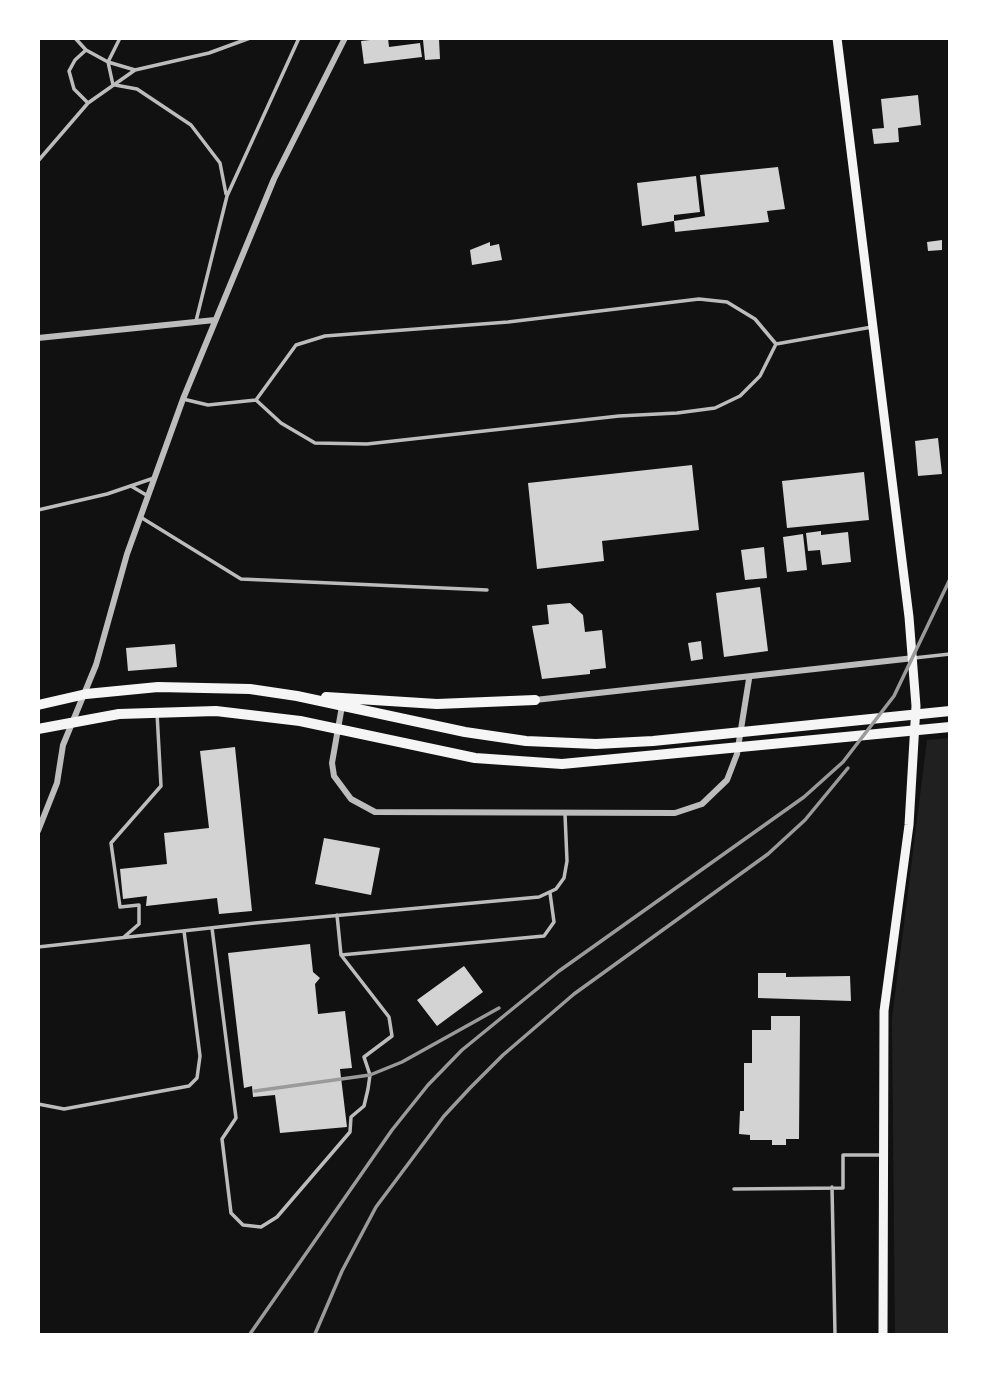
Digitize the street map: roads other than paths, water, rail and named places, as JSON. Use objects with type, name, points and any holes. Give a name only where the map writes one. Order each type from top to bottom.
[{"type":"main road","points":[[837,38],[914,659],[916,706],[909,825],[884,1011],[883,1335]]},
{"type":"main road","points":[[38,705],[86,694],[188,686],[416,703],[535,700]]},
{"type":"main road","points":[[297,696],[465,732],[526,741],[596,744],[685,738],[950,711]]},
{"type":"main road","points":[[38,729],[75,721],[157,711],[245,713],[496,761],[589,763],[950,727]]},
{"type":"street","points":[[38,831],[54,792],[63,745],[86,694],[140,517],[184,399],[286,153],[345,38]]},
{"type":"street","points":[[38,338],[215,320]]},
{"type":"street","points":[[535,700],[914,659]]},
{"type":"street","points":[[342,706],[332,763],[336,781],[351,799],[375,812],[675,813],[702,804],[718,791],[731,771],[748,678]]},
{"type":"lane","points":[[75,38],[86,50],[108,62],[135,71]]},
{"type":"lane","points":[[113,85],[108,62],[120,38]]},
{"type":"lane","points":[[38,161],[88,103],[135,71],[209,53],[250,38]]},
{"type":"lane","points":[[196,321],[227,196],[299,38]]},
{"type":"lane","points":[[86,50],[75,60],[69,71],[74,89],[88,103]]},
{"type":"lane","points":[[113,85],[137,89],[191,125],[220,163],[227,196]]},
{"type":"lane","points":[[184,399],[208,405],[257,400],[296,345],[325,336],[508,322],[699,299],[727,302],[755,319],[776,344]]},
{"type":"lane","points":[[776,344],[872,327]]},
{"type":"lane","points":[[257,400],[281,423],[315,443],[367,444],[619,416],[677,413],[715,408],[740,396],[760,376],[776,344]]},
{"type":"lane","points":[[38,510],[154,478]]},
{"type":"lane","points":[[130,486],[148,496]]},
{"type":"lane","points":[[140,517],[241,579],[487,590]]},
{"type":"lane","points":[[914,659],[950,654]]},
{"type":"lane","points":[[122,939],[139,924],[139,905],[120,907],[111,843],[161,786],[157,711]]},
{"type":"lane","points":[[38,947],[337,915],[530,898],[550,892],[560,885],[566,871],[565,813]]},
{"type":"lane","points":[[341,955],[544,936],[554,922],[550,892]]},
{"type":"lane","points":[[212,928],[236,1118],[222,1139],[231,1213],[243,1225],[261,1227],[277,1217],[350,1132],[351,1117],[364,1106],[368,1089],[370,1075],[364,1057],[393,1037],[389,1017],[341,955],[337,915]]},
{"type":"lane","points":[[39,1103],[64,1109],[189,1086],[197,1079],[200,1056],[184,931]]},
{"type":"lane","points":[[734,1189],[843,1188],[843,1155],[883,1155]]},
{"type":"lane","points":[[832,1187],[835,1335]]},
{"type":"railway","points":[[250,1334],[392,1130],[428,1085],[462,1050],[559,971],[804,797],[843,762],[894,696],[950,579]]},
{"type":"railway","points":[[315,1334],[342,1271],[376,1207],[444,1116],[470,1088],[503,1055],[574,994],[768,854],[805,820],[848,768]]},
{"type":"railway","points":[[255,1091],[370,1075],[402,1062],[499,1008]]}]
